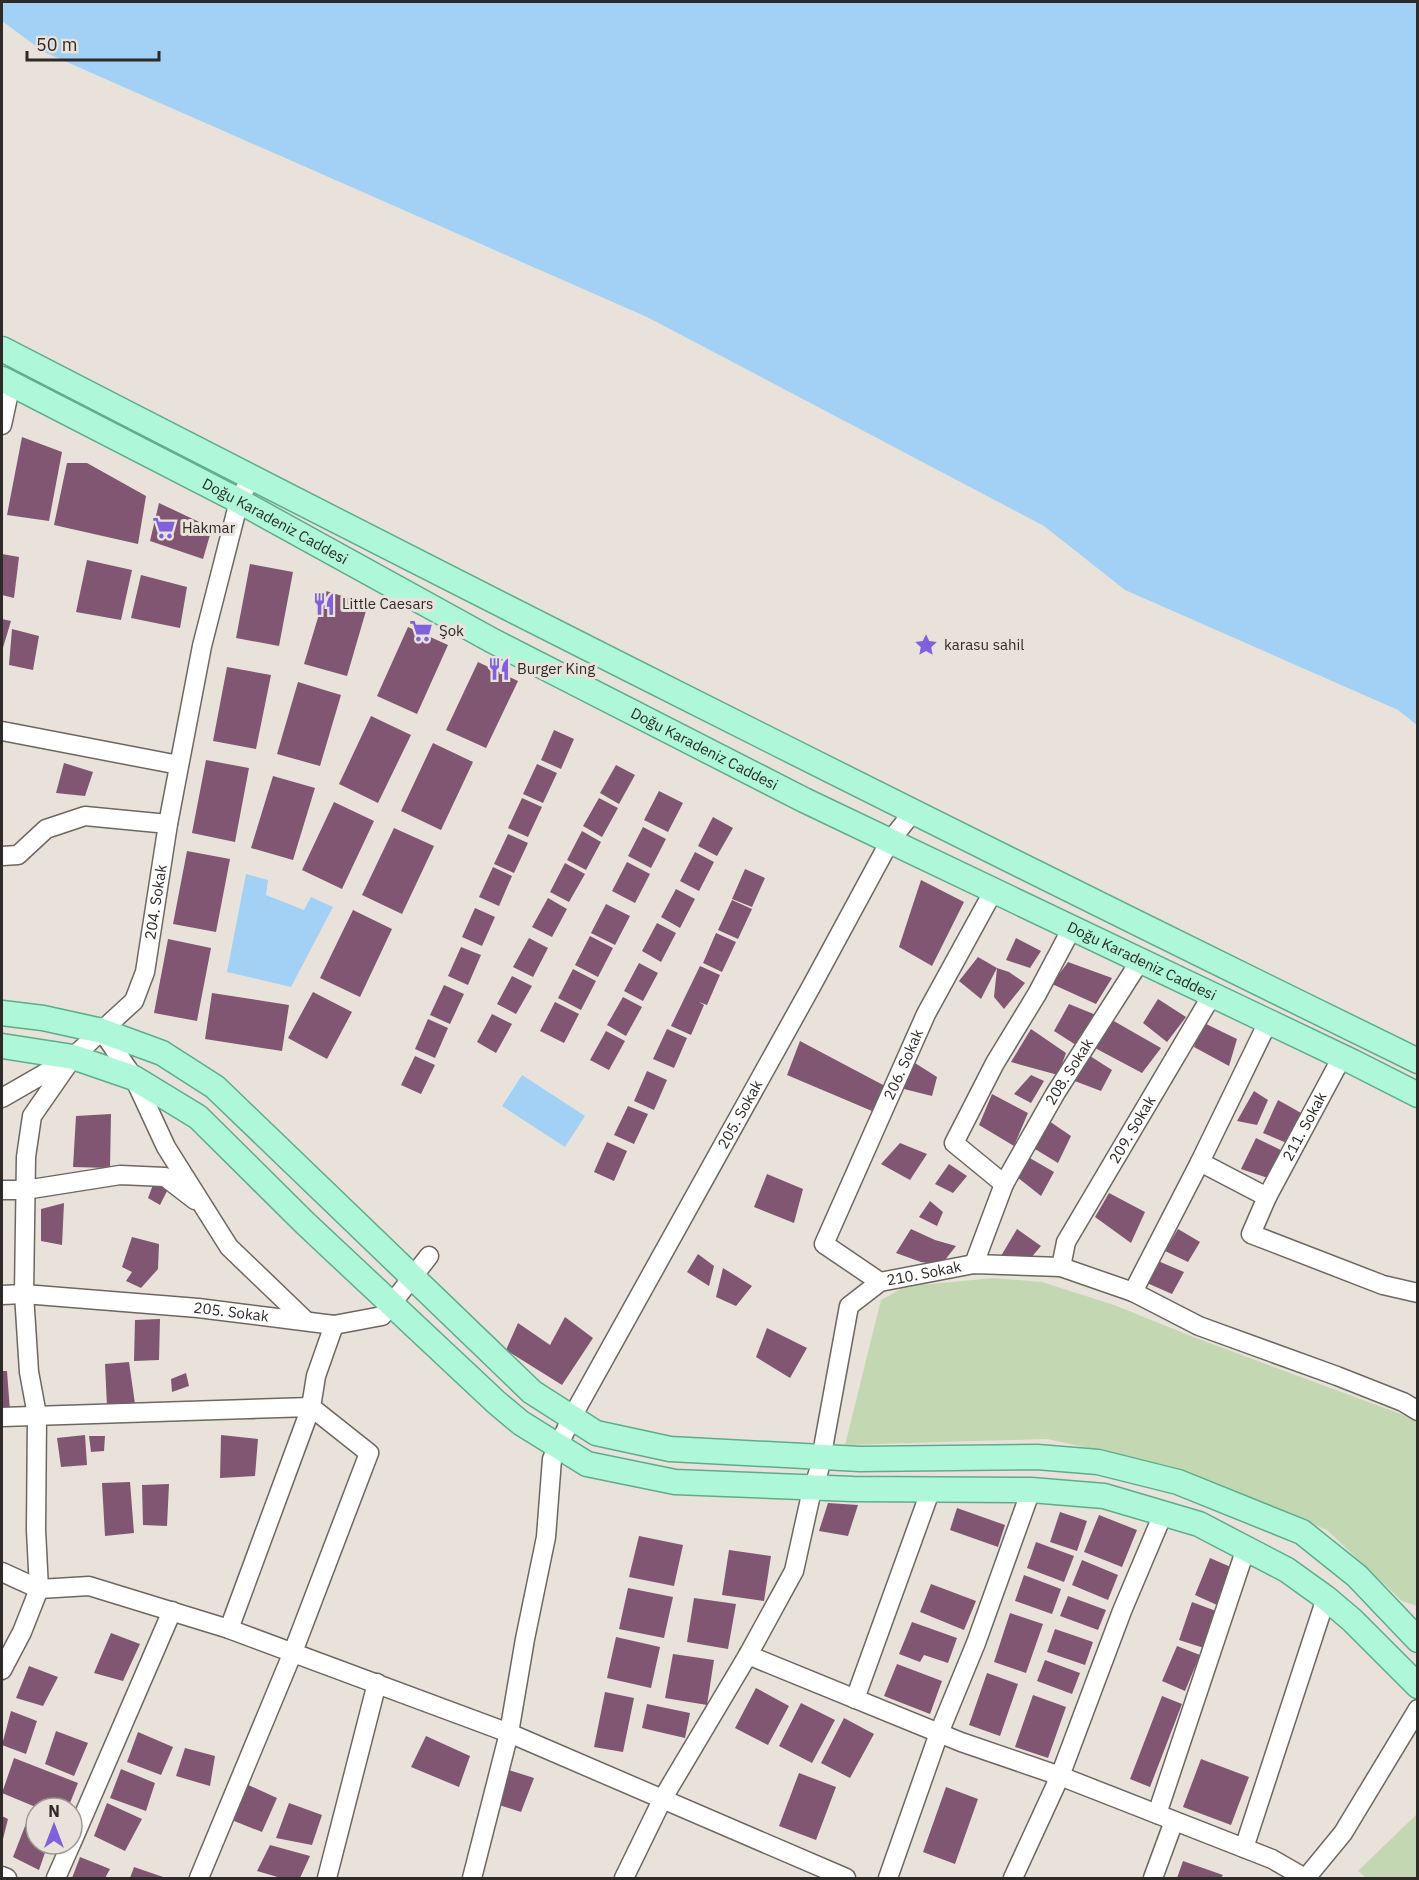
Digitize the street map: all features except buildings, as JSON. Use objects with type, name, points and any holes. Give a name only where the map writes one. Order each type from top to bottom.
[{"type":"main road","name":"Doğu Karadeniz Caddesi","points":[[2,349],[913,812],[1418,1061]]},
{"type":"main road","name":"Doğu Karadeniz Caddesi","points":[[6,382],[239,501],[493,641],[804,800],[1418,1095]]},
{"type":"main road","points":[[2,1013],[43,1018],[102,1031],[162,1053],[215,1087],[532,1392],[596,1433],[670,1449],[931,1489],[1031,1490],[1104,1497],[1199,1524],[1287,1570],[1326,1598],[1352,1620],[1418,1686]]},
{"type":"main road","points":[[2,1046],[73,1057],[134,1077],[198,1117],[306,1224],[497,1403],[521,1423],[586,1464],[675,1482],[818,1471],[860,1459],[1037,1457],[1098,1462],[1178,1482],[1302,1532],[1357,1576],[1418,1640]]},
{"type":"street","points":[[2,425],[6,382]]},
{"type":"street","name":"204. Sokak","points":[[39,1589],[36,1530],[37,1415],[29,1372],[24,1294],[26,1157],[32,1116],[73,1057],[134,1001],[145,972],[168,824],[202,646],[239,501],[251,477]]},
{"type":"street","points":[[2,731],[179,765]]},
{"type":"street","name":"205. Sokak","points":[[472,1878],[509,1733],[546,1537],[552,1459],[572,1417],[890,841],[913,812]]},
{"type":"street","points":[[2,856],[18,855],[46,829],[85,816],[168,824]]},
{"type":"street","name":"206. Sokak","points":[[880,1282],[824,1244],[926,1014],[994,890]]},
{"type":"street","points":[[1005,1184],[954,1143],[995,1063],[1038,994],[1072,928]]},
{"type":"street","name":"208. Sokak","points":[[974,1264],[1005,1184],[1055,1094],[1140,961]]},
{"type":"street","name":"209. Sokak","points":[[1061,1267],[1066,1242],[1212,995]]},
{"type":"street","points":[[1133,1292],[1268,1022]]},
{"type":"street","points":[[102,1031],[134,1077],[166,1147],[229,1247],[305,1320]]},
{"type":"street","points":[[2,1098],[73,1057]]},
{"type":"street","name":"211. Sokak","points":[[1342,1057],[1267,1197],[1251,1234],[1383,1285],[1418,1293]]},
{"type":"street","points":[[1200,1162],[1267,1197]]},
{"type":"street","points":[[2,1190],[25,1190],[120,1174],[165,1178],[203,1207]]},
{"type":"street","name":"205. Sokak","points":[[2,1295],[24,1294],[198,1308],[334,1325],[382,1316],[429,1257]]},
{"type":"street","name":"210. Sokak","points":[[624,1878],[663,1798],[794,1571],[818,1471],[849,1306],[880,1282],[974,1264],[1061,1267],[1133,1292],[1199,1326],[1337,1376],[1402,1402],[1418,1411]]},
{"type":"street","points":[[229,1629],[311,1407],[316,1377],[334,1325]]},
{"type":"street","points":[[2,1418],[311,1407],[369,1453],[293,1652],[200,1878]]},
{"type":"street","points":[[855,1699],[931,1489]]},
{"type":"street","points":[[888,1878],[939,1733],[976,1643],[1031,1490]]},
{"type":"street","points":[[1013,1878],[1060,1776],[1122,1611],[1164,1514]]},
{"type":"street","points":[[1153,1878],[1166,1818],[1246,1548]]},
{"type":"street","points":[[2,1572],[39,1589],[89,1586],[229,1629],[293,1652],[509,1733],[663,1798],[817,1873],[846,1878]]},
{"type":"street","points":[[2,1670],[22,1632],[39,1589]]},
{"type":"street","points":[[1244,1848],[1326,1598]]},
{"type":"street","points":[[84,1815],[171,1611]]},
{"type":"street","points":[[748,1654],[939,1733],[1060,1776],[1272,1859],[1306,1878],[1342,1833],[1418,1709]]},
{"type":"street","points":[[327,1878],[377,1683]]},
{"type":"street","points":[[56,1878],[66,1856]]},
{"type":"street","points":[[2,1876],[7,1878]]},
{"type":"green space","points":[[994,1278],[1042,1282],[1114,1305],[1417,1420],[1417,1606],[1402,1601],[1327,1530],[1170,1466],[1047,1439],[845,1445],[881,1300],[901,1289],[920,1285]]},
{"type":"green space","points":[[1417,1814],[1417,1878],[1366,1878],[1358,1871]]},
{"type":"water","points":[[2,2],[1417,2],[1417,725],[1398,710],[1125,590],[1044,526],[647,317],[44,52],[2,21]]},
{"type":"water","points":[[246,874],[268,880],[266,895],[304,910],[311,897],[333,907],[291,987],[227,972]]},
{"type":"water","points":[[522,1075],[585,1116],[565,1147],[502,1106]]},
{"type":"place","name":"Hakmar","points":[[164,528]]},
{"type":"place","name":"Little Caesars","points":[[324,604]]},
{"type":"place","name":"Şok","points":[[421,631]]},
{"type":"place","name":"karasu sahil","points":[[926,645]]},
{"type":"place","name":"Burger King","points":[[499,669]]}]
